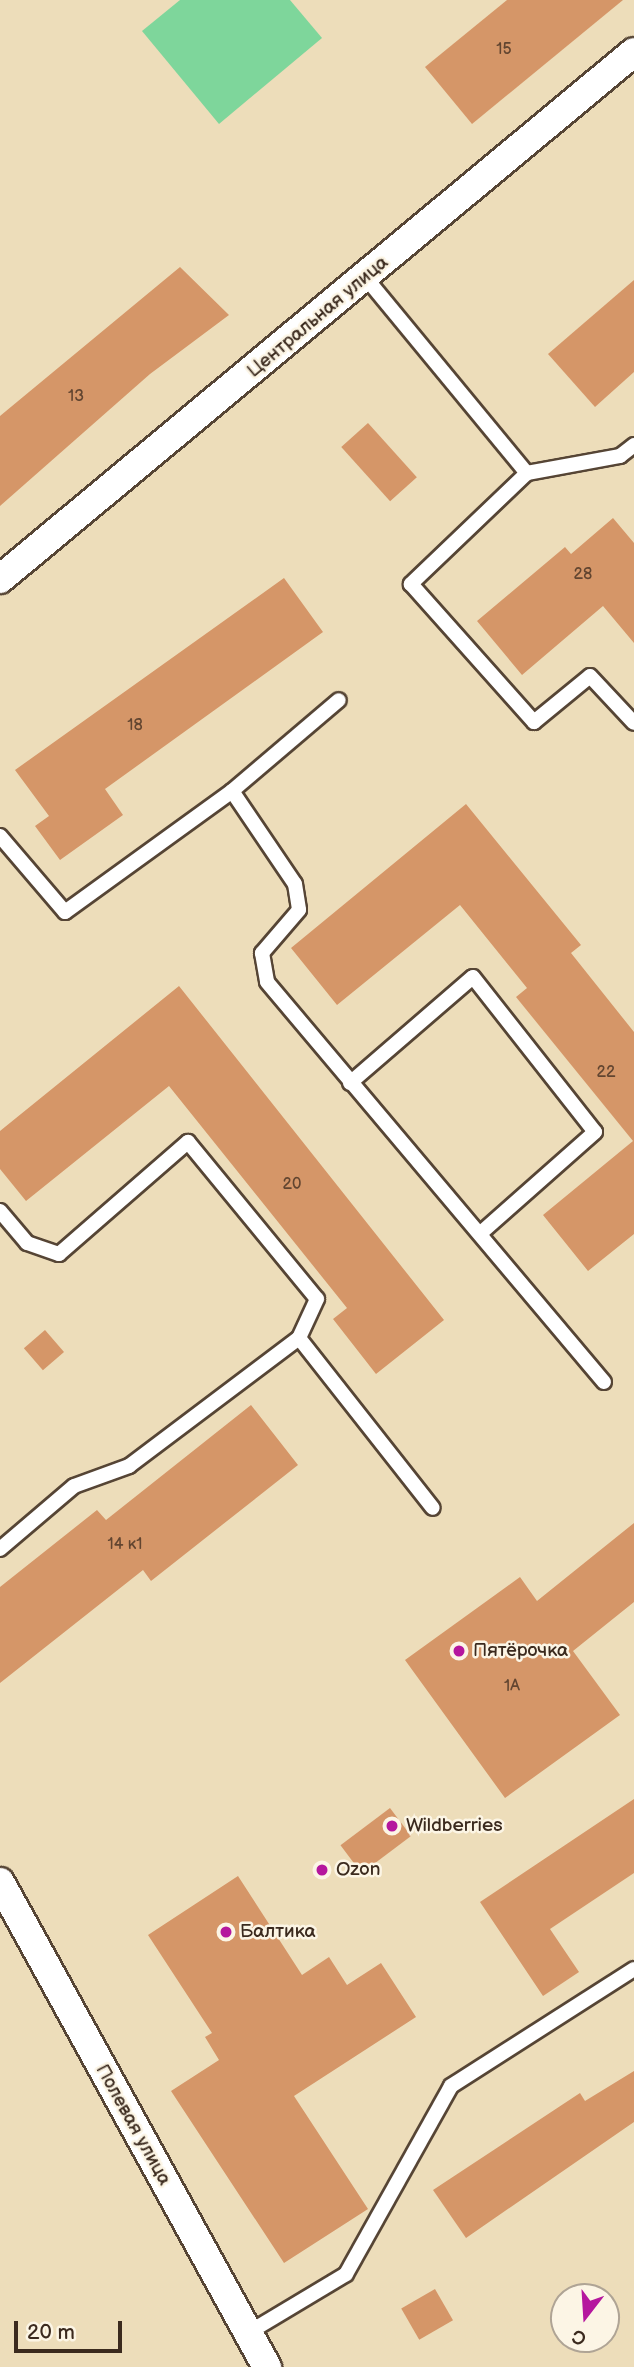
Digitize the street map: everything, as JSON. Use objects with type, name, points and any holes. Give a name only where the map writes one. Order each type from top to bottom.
[{"type":"street","name":"Центральная улица","points":[[0,579],[366,278],[634,52]]},
{"type":"street","name":"Полевая улица","points":[[0,1882],[267,2367]]},
{"type":"lane","points":[[366,278],[527,473]]},
{"type":"lane","points":[[634,445],[620,456],[527,473],[411,584],[534,722],[590,676],[634,723]]},
{"type":"lane","points":[[0,836],[65,912],[232,791],[339,700]]},
{"type":"lane","points":[[232,791],[295,884],[299,910],[262,953],[267,982],[350,1083],[482,1232],[604,1382]]},
{"type":"lane","points":[[350,1083],[472,976],[595,1132],[482,1232]]},
{"type":"lane","points":[[0,1211],[27,1243],[59,1254],[188,1142],[317,1299],[299,1338],[129,1466],[74,1486],[0,1549]]},
{"type":"lane","points":[[299,1338],[433,1508]]},
{"type":"lane","points":[[248,2333],[346,2274],[451,2086],[634,1969]]},
{"type":"green space","points":[[180,0],[290,0],[322,38],[219,124],[142,31]]},
{"type":"building","points":[[507,0],[623,0],[472,124],[425,67]]},
{"type":"building","points":[[180,267],[229,315],[150,374],[0,506],[0,416]]},
{"type":"building","points":[[634,280],[634,372],[595,407],[548,354]]},
{"type":"building","points":[[368,423],[417,477],[390,501],[341,447]]},
{"type":"building","points":[[613,518],[634,543],[634,643],[603,606],[522,675],[477,621],[565,547],[571,554]]},
{"type":"building","points":[[284,578],[323,632],[105,789],[123,815],[60,860],[35,826],[49,816],[15,770]]},
{"type":"building","points":[[466,804],[581,945],[571,953],[634,1032],[634,1234],[588,1271],[543,1215],[633,1141],[516,997],[527,988],[460,905],[337,1005],[291,948]]},
{"type":"building","points":[[179,986],[444,1320],[376,1374],[333,1319],[347,1308],[169,1086],[26,1201],[0,1169],[0,1131]]},
{"type":"building","points":[[45,1330],[64,1352],[43,1370],[24,1348]]},
{"type":"building","points":[[251,1405],[298,1465],[151,1581],[143,1570],[0,1683],[0,1587],[97,1510],[106,1520]]},
{"type":"building","points":[[634,1523],[634,1602],[573,1651],[620,1715],[505,1798],[405,1660],[520,1577],[537,1601]]},
{"type":"building","points":[[634,1799],[634,1873],[550,1929],[579,1972],[543,1996],[480,1902]]},
{"type":"building","points":[[390,1808],[411,1836],[362,1873],[340,1845]]},
{"type":"building","points":[[238,1876],[302,1975],[329,1957],[347,1985],[381,1963],[416,2017],[294,2096],[368,2209],[284,2263],[171,2091],[219,2060],[205,2037],[212,2033],[148,1935]]},
{"type":"building","points":[[634,2071],[634,2122],[466,2238],[433,2190],[580,2093],[585,2101]]},
{"type":"building","points":[[435,2289],[453,2320],[419,2340],[401,2308]]},
{"type":"place","name":"Пятёрочка","points":[[459,1651]]},
{"type":"place","name":"Wildberries","points":[[392,1826]]},
{"type":"place","name":"Ozon","points":[[322,1870]]},
{"type":"place","name":"Балтика","points":[[226,1932]]}]
